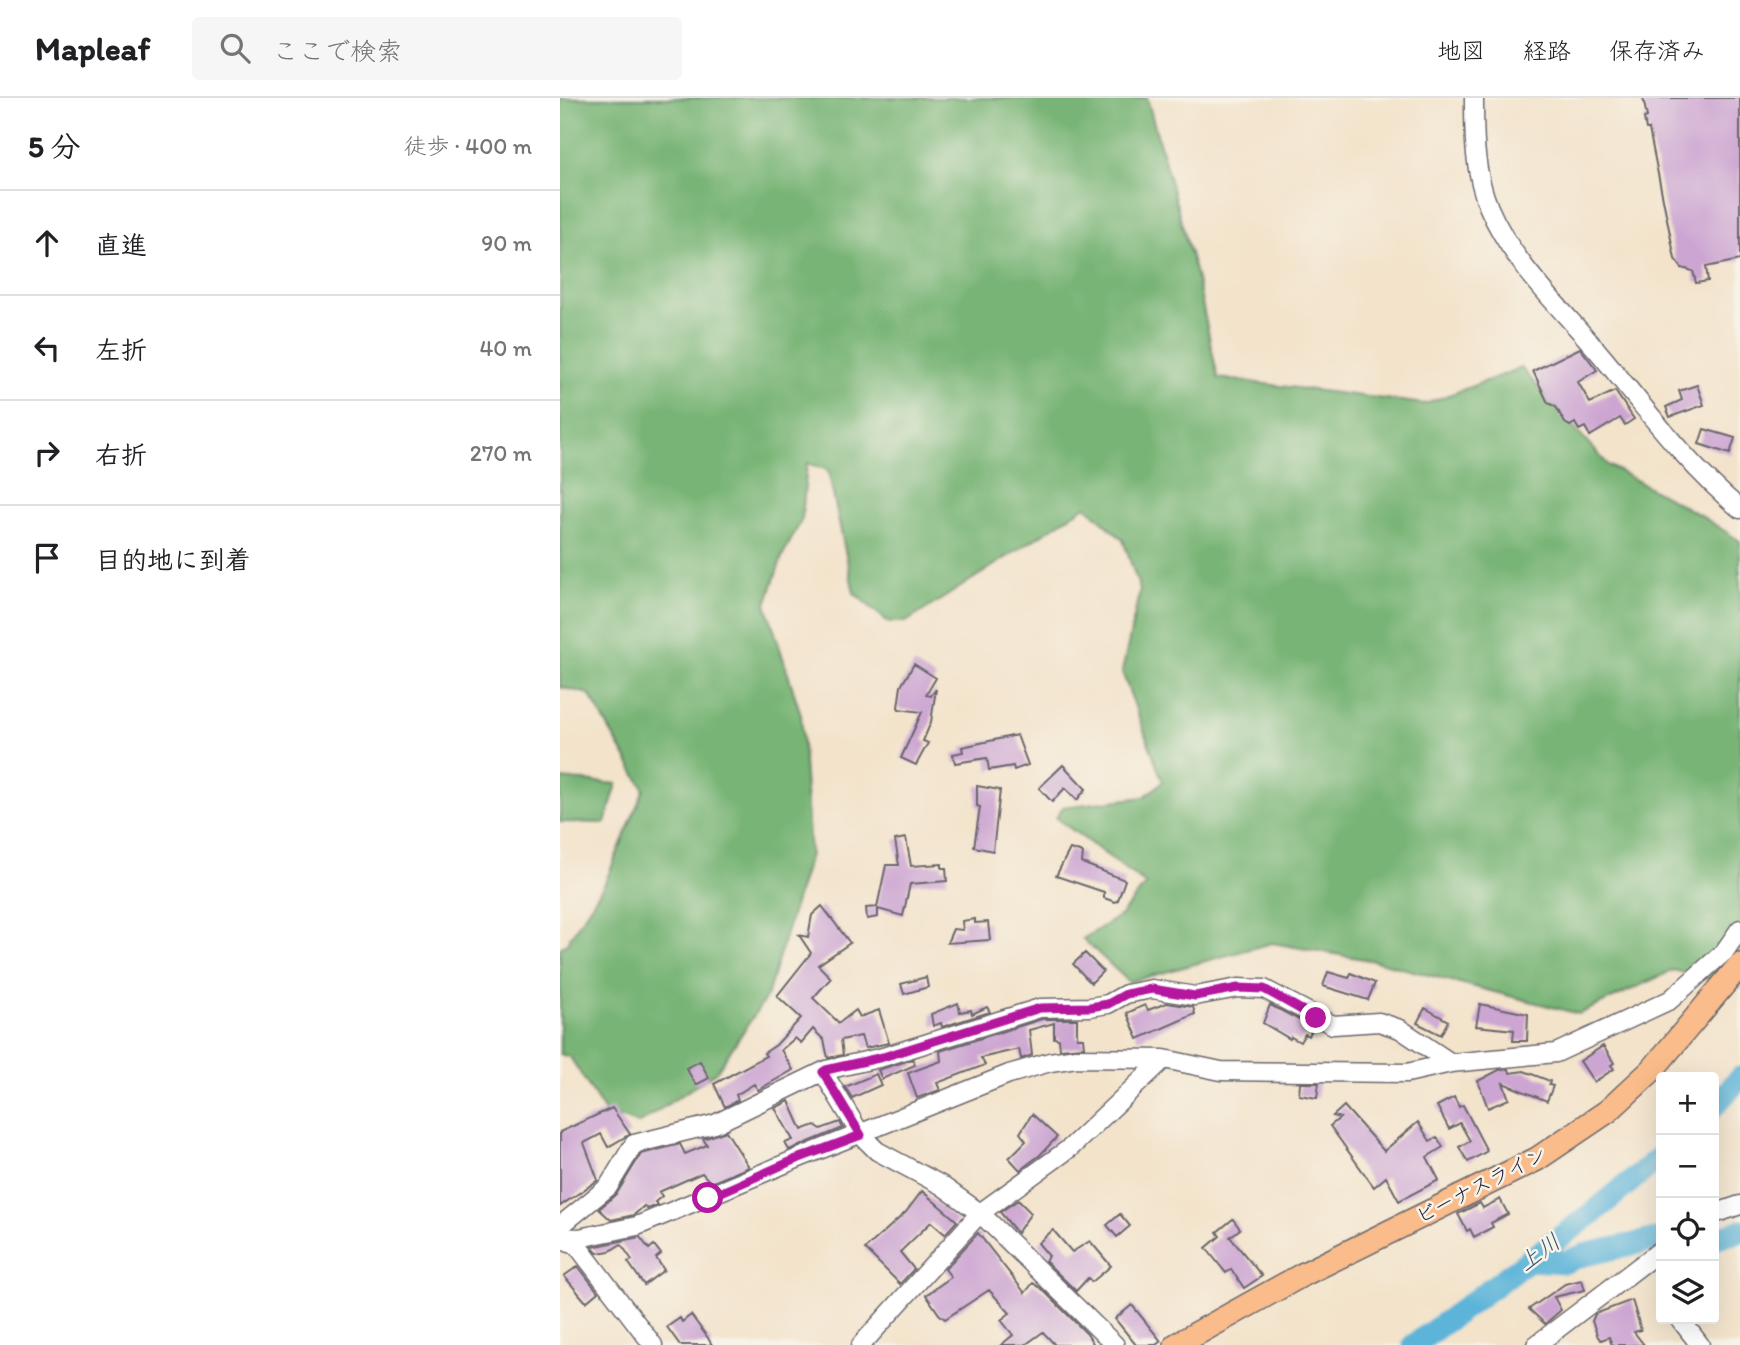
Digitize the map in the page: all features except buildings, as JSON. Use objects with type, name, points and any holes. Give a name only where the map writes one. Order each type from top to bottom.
[{"type":"main road","name":"ビーナスライン","points":[[1176,1345],[1302,1275],[1537,1159],[1608,1111],[1652,1070],[1740,965]]},
{"type":"street","points":[[1474,98],[1477,175],[1502,234],[1523,264],[1700,472],[1740,509]]},
{"type":"street","points":[[560,1238],[579,1238],[637,1226],[1009,1074],[1050,1062],[1076,1058],[1164,1059],[1221,1071],[1407,1073],[1451,1063],[1556,1053],[1581,1044],[1670,1000],[1724,952],[1740,929]]},
{"type":"street","points":[[560,1226],[608,1187],[634,1144],[715,1124],[823,1072],[1040,1008],[1108,1004],[1126,994],[1152,989],[1195,996],[1238,988],[1264,989],[1333,1025],[1379,1022],[1400,1029],[1451,1063]]},
{"type":"street","points":[[861,1345],[980,1213],[1070,1148],[1164,1059]]},
{"type":"street","points":[[823,1072],[861,1135],[877,1151],[941,1185],[980,1213],[1115,1345]]},
{"type":"street","points":[[1719,1212],[1740,1205]]},
{"type":"street","points":[[560,1238],[576,1244],[653,1345]]},
{"type":"street","points":[[1536,1345],[1656,1257]]},
{"type":"street","points":[[1684,1324],[1700,1345]]},
{"type":"green space","points":[[560,98],[1147,98],[1196,275],[1218,378],[1425,404],[1521,368],[1608,465],[1700,515],[1740,541],[1740,987],[1673,970],[1579,1014],[1375,961],[1272,943],[1129,982],[1083,939],[1121,915],[1146,884],[1056,818],[1063,807],[1144,797],[1163,782],[1122,672],[1140,590],[1123,540],[1086,506],[906,622],[888,622],[854,593],[828,470],[807,463],[802,519],[782,557],[766,604],[801,715],[810,854],[767,996],[716,1072],[638,1124],[605,1112],[570,1057],[560,1054],[560,948],[566,944],[605,883],[644,789],[589,694],[560,687]]},
{"type":"green space","points":[[560,779],[617,784],[605,823],[560,822]]},
{"type":"waterway","name":"上川","points":[[1719,1101],[1740,1078]]},
{"type":"waterway","name":"上川","points":[[1414,1345],[1594,1212],[1656,1160]]},
{"type":"waterway","points":[[1719,1237],[1740,1231]]},
{"type":"waterway","points":[[1528,1260],[1565,1262],[1584,1255],[1656,1239]]},
{"type":"route","points":[[708,1198],[794,1160],[861,1135],[823,1072],[826,1070],[883,1057],[1040,1008],[1108,1004],[1126,994],[1152,989],[1195,996],[1238,988],[1264,989],[1316,1018]]}]
